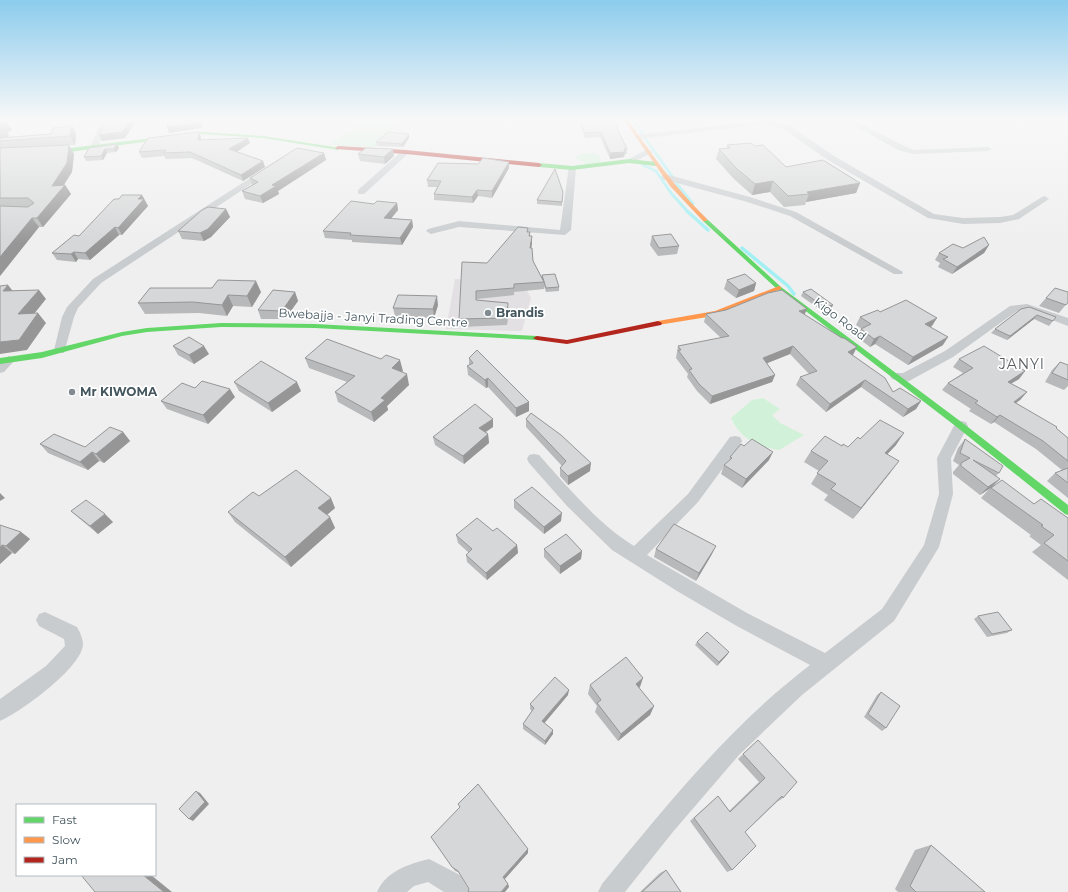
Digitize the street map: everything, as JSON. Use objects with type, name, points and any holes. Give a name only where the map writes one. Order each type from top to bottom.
[{"type":"street","points":[[361,192],[395,162]]},
{"type":"street","points":[[506,162],[572,168],[624,162]]},
{"type":"street","points":[[635,162],[656,164]]},
{"type":"street","points":[[837,162],[931,216],[963,220],[1000,220],[1016,216],[1045,199]]},
{"type":"street","name":"Kigo Road","points":[[656,164],[695,213],[779,288],[961,426],[1068,511]]},
{"type":"street","points":[[60,350],[68,317],[78,301],[97,281],[275,165]]},
{"type":"street","points":[[431,231],[459,224],[562,233],[566,230],[572,168]]},
{"type":"street","points":[[665,177],[747,198],[793,214],[898,272]]},
{"type":"street","name":"Bwebajja - Janyi Trading Centre","points":[[3,363],[42,355],[122,334],[147,330],[221,325],[316,326],[521,336],[567,342],[668,320],[717,313],[779,288]]},
{"type":"street","points":[[896,376],[905,378],[949,354],[1014,308],[1027,307],[1068,322]]},
{"type":"street","points":[[610,892],[664,825],[732,748],[795,688],[888,615],[931,547],[946,494],[944,458],[961,426]]},
{"type":"street","points":[[635,556],[693,498],[735,441]]},
{"type":"street","points":[[534,459],[572,502],[618,545],[734,616],[826,663]]},
{"type":"street","points":[[0,711],[56,670],[73,650],[74,641],[72,633],[45,620]]},
{"type":"street","points":[[388,892],[408,876],[429,870],[452,883],[458,892]]},
{"type":"shaded area","name":"Brandis","points":[[455,279],[522,281],[531,298],[522,331],[446,329]]},
{"type":"green space","points":[[584,162],[601,162],[601,163],[585,165]]},
{"type":"green space","points":[[763,398],[780,409],[772,415],[780,423],[804,435],[779,450],[757,444],[745,437],[735,426],[731,418],[752,400]]},
{"type":"building","points":[[0,162],[67,162],[52,186],[65,185],[37,218],[32,218],[0,257],[0,206],[28,207],[34,203],[28,198],[0,198]]},
{"type":"building","points":[[211,162],[262,162],[241,175]]},
{"type":"building","points":[[276,162],[310,162],[272,185],[276,186],[260,196],[242,191],[258,182],[250,178]]},
{"type":"building","points":[[480,162],[509,162],[492,191],[477,190],[472,197],[434,194],[441,181],[427,180],[438,163],[478,164]]},
{"type":"building","points":[[730,162],[780,162],[786,167],[814,162],[826,162],[860,183],[807,192],[809,194],[788,196],[773,181],[755,184]]},
{"type":"building","points":[[555,169],[563,192],[562,202],[537,200]]},
{"type":"building","points":[[122,195],[142,195],[138,199],[144,199],[118,228],[115,227],[85,253],[52,253],[74,235],[79,236],[114,199],[119,199]]},
{"type":"building","points":[[351,201],[374,204],[377,201],[397,203],[384,218],[412,220],[400,238],[350,235],[351,233],[323,231]]},
{"type":"building","points":[[208,207],[226,209],[208,229],[200,233],[178,231],[202,210]]},
{"type":"building","points":[[518,227],[528,228],[527,232],[530,232],[529,236],[532,236],[530,248],[532,248],[533,261],[544,282],[514,284],[514,288],[476,291],[476,300],[508,303],[507,318],[459,319],[462,262],[487,263]]},
{"type":"building","points":[[671,234],[679,246],[659,248],[652,236]]},
{"type":"building","points":[[984,237],[989,245],[957,267],[943,259],[948,257],[939,253],[953,244],[963,248]]},
{"type":"building","points":[[555,274],[559,287],[546,288],[542,275]]},
{"type":"building","points":[[745,274],[756,283],[739,290],[727,280]]},
{"type":"building","points":[[218,280],[256,281],[247,296],[228,295],[222,305],[193,302],[138,303],[150,288],[212,288]]},
{"type":"building","points":[[8,285],[3,291],[39,290],[18,314],[38,313],[19,340],[0,342],[0,286]]},
{"type":"building","points":[[1055,288],[1068,292],[1068,302],[1066,305],[1046,298]]},
{"type":"building","points":[[811,289],[833,305],[824,307],[803,292]]},
{"type":"building","points":[[273,290],[295,292],[282,311],[258,310]]},
{"type":"building","points":[[782,290],[807,309],[799,311],[857,347],[848,352],[885,378],[893,392],[900,388],[921,401],[908,409],[865,380],[830,404],[800,377],[817,371],[793,346],[763,358],[775,375],[712,396],[699,384],[689,370],[692,369],[678,350],[681,350],[678,346],[729,336],[706,314],[726,310],[768,293]]},
{"type":"building","points":[[398,295],[437,296],[433,309],[393,308]]},
{"type":"building","points":[[906,300],[937,318],[925,324],[948,337],[913,357],[880,336],[874,339],[861,329],[871,324],[860,317],[878,310],[880,312]]},
{"type":"building","points":[[1029,307],[1056,317],[1053,321],[1037,315],[1010,336],[995,329],[1021,309]]},
{"type":"building","points":[[189,337],[204,346],[189,355],[173,346]]},
{"type":"building","points":[[327,339],[381,359],[386,355],[400,360],[392,368],[407,374],[381,398],[385,400],[371,412],[335,392],[355,376],[305,358]]},
{"type":"building","points":[[984,346],[1025,371],[1008,382],[1027,392],[1014,402],[1057,427],[1056,428],[1068,438],[1068,461],[1043,441],[1000,415],[997,417],[975,403],[978,401],[948,383],[973,368],[959,359]]},
{"type":"building","points":[[477,350],[529,402],[516,408],[488,378],[485,380],[467,366],[473,363],[469,358]]},
{"type":"building","points":[[261,361],[297,382],[268,403],[234,382]]},
{"type":"building","points":[[1060,362],[1068,365],[1068,380],[1052,373]]},
{"type":"building","points":[[202,381],[230,389],[203,415],[161,401],[182,383],[195,388]]},
{"type":"building","points":[[475,404],[493,419],[479,428],[488,434],[463,456],[433,437]]},
{"type":"building","points":[[531,413],[561,435],[591,463],[568,476],[560,468],[566,461],[526,419]]},
{"type":"building","points":[[880,420],[904,433],[885,453],[899,461],[861,508],[831,489],[836,484],[817,473],[828,461],[811,451],[825,436],[842,446],[843,444],[848,447],[858,437],[860,439]]},
{"type":"building","points":[[110,427],[123,432],[96,454],[92,452],[80,462],[40,444],[54,434],[85,447]]},
{"type":"building","points":[[752,439],[773,452],[746,479],[724,465],[732,458],[730,457],[741,444],[744,446]]},
{"type":"building","points":[[965,439],[1003,466],[999,473],[973,460],[1000,479],[988,487],[961,466],[961,463],[970,458],[960,453]]},
{"type":"building","points":[[1068,468],[1068,483],[1055,473]]},
{"type":"building","points":[[296,470],[331,498],[318,508],[330,517],[285,557],[228,512],[253,492],[259,496]]},
{"type":"building","points":[[1002,480],[1034,504],[1041,499],[1068,518],[1068,561],[1044,543],[1054,535],[1041,526],[1043,525],[991,488]]},
{"type":"building","points":[[532,487],[562,513],[544,527],[514,500]]},
{"type":"building","points":[[86,500],[105,514],[90,526],[71,511]]},
{"type":"building","points":[[477,518],[493,531],[497,528],[517,545],[486,573],[466,555],[472,549],[456,535]]},
{"type":"building","points":[[674,524],[716,546],[699,573],[656,549]]},
{"type":"building","points":[[0,525],[21,532],[6,546],[2,545],[0,548]]},
{"type":"building","points":[[566,534],[582,551],[560,566],[544,549]]},
{"type":"building","points":[[998,612],[1012,630],[992,634],[978,616]]},
{"type":"building","points":[[707,632],[729,652],[719,662],[697,642]]},
{"type":"building","points":[[626,657],[643,678],[636,684],[654,706],[621,734],[597,703],[601,700],[590,685]]},
{"type":"building","points":[[555,677],[569,690],[542,721],[553,730],[545,741],[523,724],[534,708],[530,704]]},
{"type":"building","points":[[881,692],[900,706],[886,728],[868,714]]},
{"type":"building","points":[[758,740],[797,782],[783,798],[782,796],[745,832],[756,846],[732,870],[694,818],[718,796],[730,812],[765,778],[743,754]]},
{"type":"building","points":[[478,784],[528,849],[503,877],[508,884],[501,892],[469,892],[469,889],[458,871],[452,867],[431,837],[460,807],[458,804]]},
{"type":"building","points":[[196,791],[205,802],[189,819],[179,809]]},
{"type":"building","points":[[931,845],[985,892],[916,892],[910,886]]},
{"type":"building","points":[[666,870],[681,892],[642,892]]},
{"type":"building","points":[[82,876],[144,876],[164,892],[95,892]]},
{"type":"waterway","points":[[662,162],[674,179]]},
{"type":"waterway","points":[[643,165],[656,171],[671,193],[688,212]]},
{"type":"waterway","points":[[676,183],[693,204]]},
{"type":"waterway","points":[[688,212],[708,230]]},
{"type":"waterway","points":[[742,248],[788,286],[794,294]]},
{"type":"traffic: fast","points":[[539,165],[572,168],[624,162]]},
{"type":"traffic: fast","points":[[635,162],[656,164]]},
{"type":"traffic: fast","points":[[705,220],[779,288],[961,426],[1068,511]]},
{"type":"traffic: fast","points":[[0,361],[42,355],[122,334],[147,330],[221,325],[315,326],[537,338]]},
{"type":"traffic: slow","points":[[654,162],[682,197],[705,220]]},
{"type":"traffic: slow","points":[[658,323],[717,313],[779,288]]},
{"type":"traffic: jam","points":[[504,162],[539,165]]},
{"type":"traffic: jam","points":[[537,338],[567,342],[658,323]]},
{"type":"place","name":"Brandis","points":[[488,313]]},
{"type":"place","name":"Mr KIWOMA","points":[[72,392]]},
{"type":"district","name":"JANYI","points":[[1022,364]]}]
